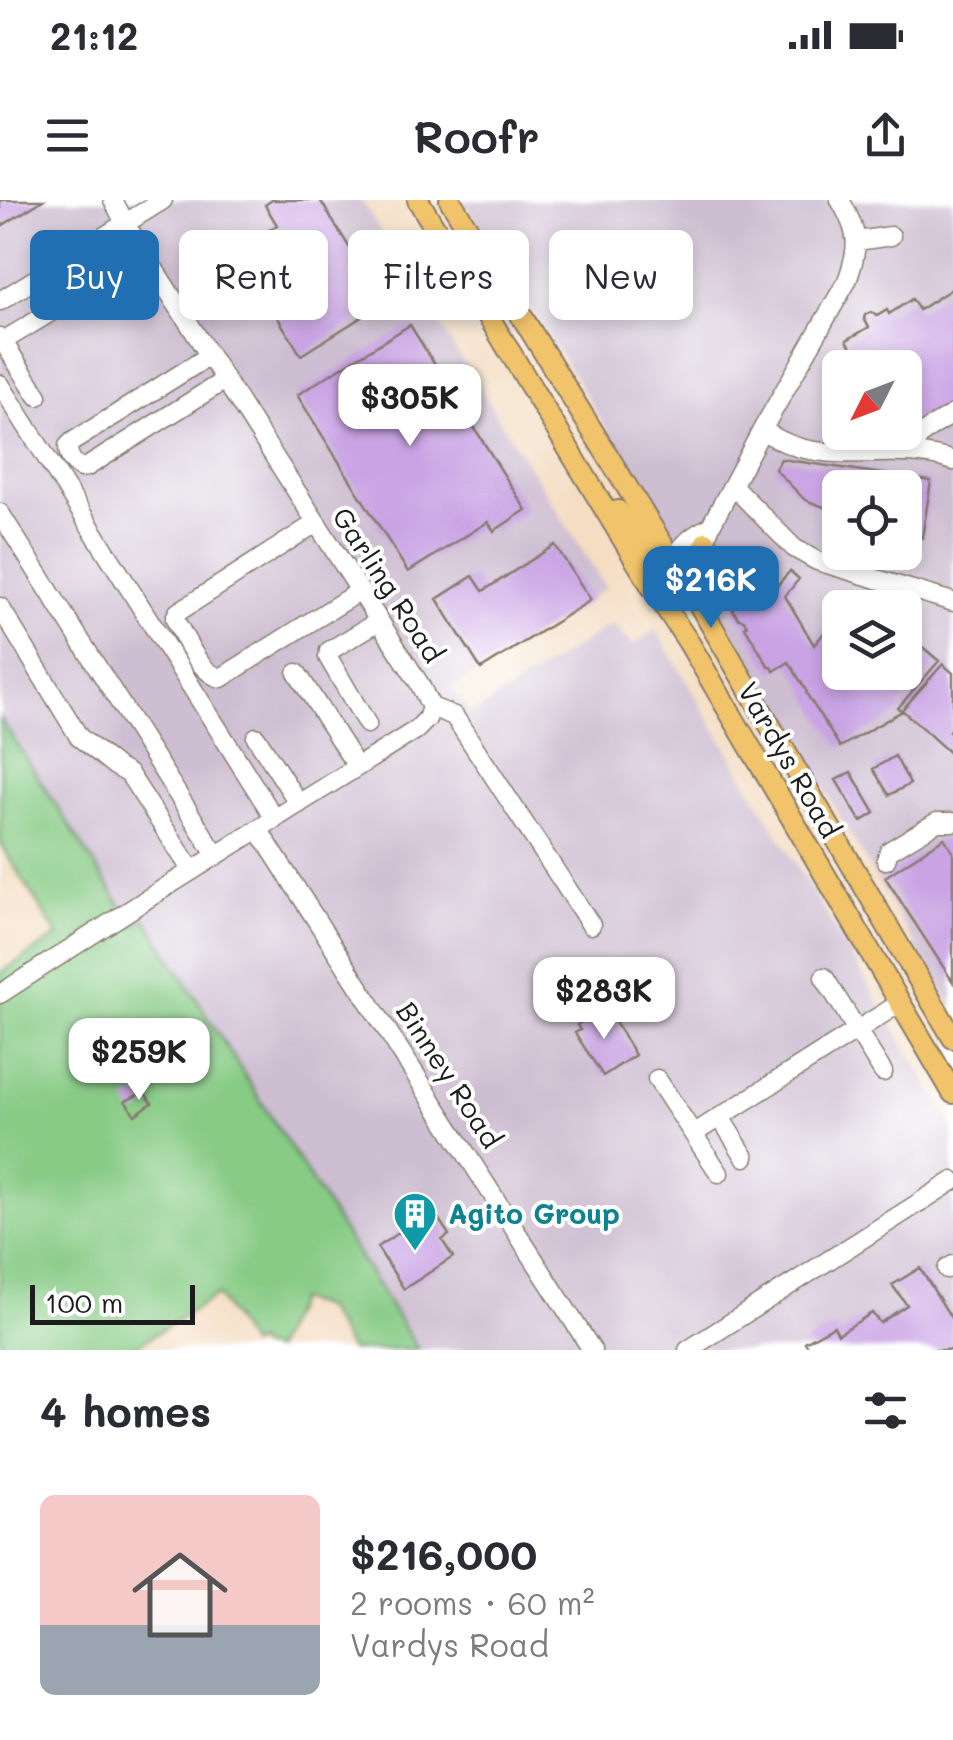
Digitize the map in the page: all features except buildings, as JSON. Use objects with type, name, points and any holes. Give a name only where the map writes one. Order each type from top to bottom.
[{"type":"main road","name":"Vardys Road","points":[[418,200],[689,644],[953,1093]]},
{"type":"main road","name":"Vardys Road","points":[[450,200],[693,594],[953,1038]]},
{"type":"main road","points":[[576,462],[655,554],[674,563],[670,589],[689,644]]},
{"type":"main road","points":[[693,594],[708,534]]},
{"type":"street","name":"Garling Road","points":[[113,200],[130,230]]},
{"type":"street","points":[[0,302],[163,200]]},
{"type":"street","points":[[674,563],[676,553],[698,532],[708,534],[847,282],[857,241],[840,200]]},
{"type":"street","points":[[857,241],[890,236]]},
{"type":"street","name":"Garling Road","points":[[0,994],[416,730],[432,707],[159,277]]},
{"type":"street","points":[[34,320],[2,339],[38,396]]},
{"type":"street","points":[[210,356],[72,442],[68,454],[74,464],[88,467],[225,380]]},
{"type":"street","points":[[0,384],[275,819]]},
{"type":"street","points":[[911,452],[920,436],[953,414]]},
{"type":"street","points":[[762,430],[810,450],[911,452],[950,458]]},
{"type":"street","points":[[733,486],[794,548],[817,561],[953,602]]},
{"type":"street","points":[[0,513],[216,856]]},
{"type":"street","points":[[316,522],[178,612],[177,624],[206,670],[222,678],[360,591]]},
{"type":"street","points":[[0,608],[79,738],[130,774],[192,870]]},
{"type":"street","points":[[367,724],[328,652],[379,621]]},
{"type":"street","points":[[298,673],[358,767]]},
{"type":"street","points":[[432,707],[454,716],[590,925]]},
{"type":"street","points":[[256,736],[299,804]]},
{"type":"street","points":[[886,860],[890,851],[937,822],[953,822]]},
{"type":"street","name":"Binney Road","points":[[258,829],[592,1350]]},
{"type":"street","points":[[824,976],[883,1072]]},
{"type":"street","points":[[693,1134],[900,1003]]},
{"type":"street","points":[[657,1078],[719,1173]]},
{"type":"street","points":[[720,1117],[746,1157]]},
{"type":"street","points":[[688,1350],[953,1182]]},
{"type":"shaded area","points":[[0,200],[361,200],[380,230],[348,230],[348,320],[437,320],[606,588],[451,688],[472,714],[611,624],[633,645],[656,630],[953,1126],[953,1350],[418,1350],[146,920],[134,927],[0,718]]},
{"type":"shaded area","points":[[464,200],[953,200],[953,1010],[723,616],[529,304],[529,230],[483,230]]},
{"type":"green space","points":[[0,718],[134,926],[146,919],[418,1350],[350,1350],[324,1308],[297,1300],[274,1350],[259,1347],[256,1342],[250,1346],[217,1295],[130,1350],[0,1350],[0,973],[58,936],[0,843]]},
{"type":"place","name":"Agito Group","points":[[415,1252]]}]
